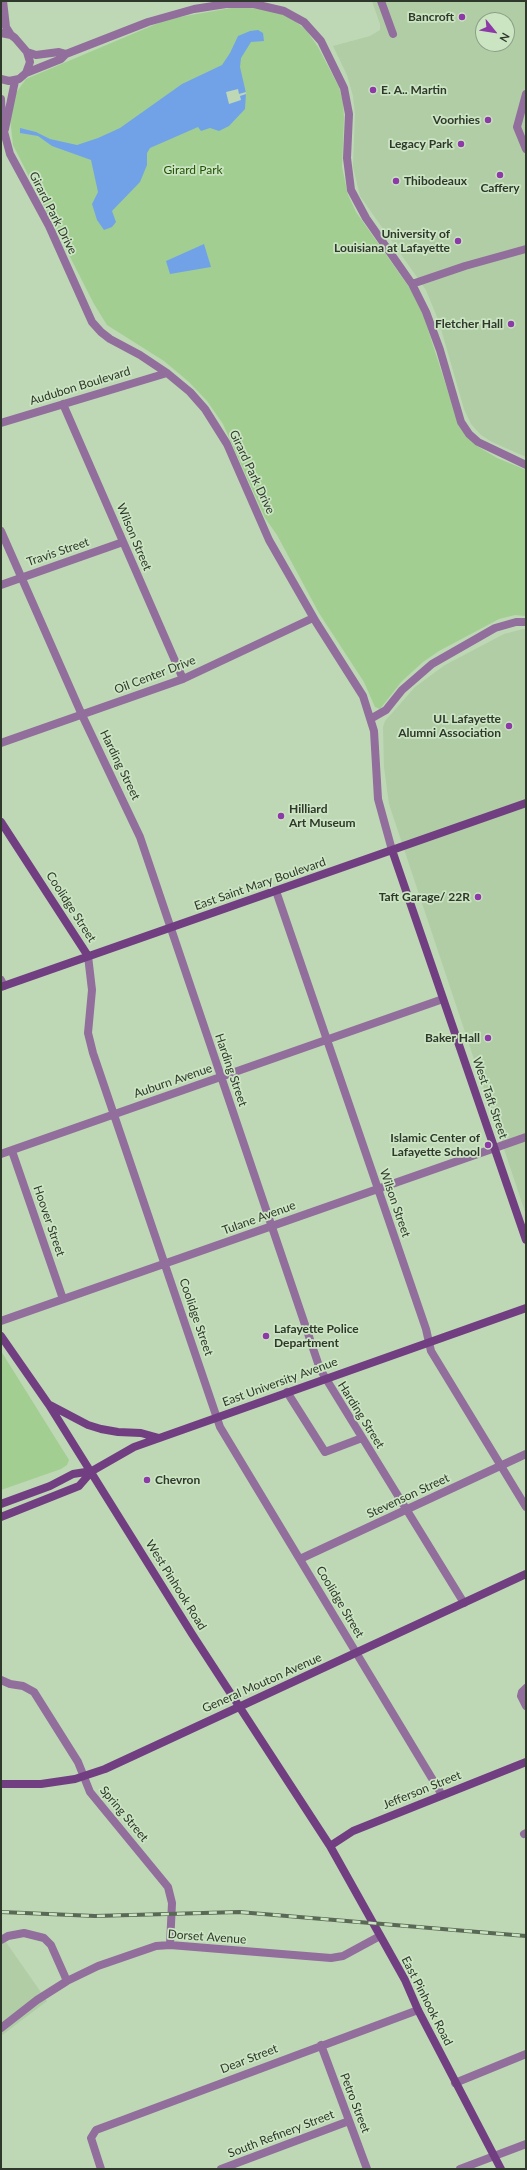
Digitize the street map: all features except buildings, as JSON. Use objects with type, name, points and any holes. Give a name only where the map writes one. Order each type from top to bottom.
[{"type":"street","points":[[3,1],[6,27],[11,35],[27,52],[30,62],[26,73]]},
{"type":"street","points":[[381,1],[393,34]]},
{"type":"street","points":[[1,79],[15,81],[26,73],[61,59],[66,54],[148,22],[194,8],[226,4],[254,4],[273,7],[298,18],[310,28],[320,41],[344,88],[349,114],[347,158],[351,190],[366,218],[412,284],[434,330],[461,422],[469,434],[478,442],[526,465]]},
{"type":"street","points":[[1,33],[11,35]]},
{"type":"street","points":[[27,52],[36,55],[59,52],[66,54]]},
{"type":"street","name":"Girard Park Drive","points":[[5,129],[15,81]]},
{"type":"street","points":[[526,94],[517,127],[526,149]]},
{"type":"street","name":"Girard Park Drive","points":[[1,99],[2,124],[5,129],[12,159],[49,226],[92,322],[110,339],[140,355],[167,373],[190,392],[205,409],[220,432],[270,540],[313,618],[356,682],[372,718],[378,799],[392,850]]},
{"type":"street","points":[[412,284],[465,266],[526,249]]},
{"type":"street","name":"Audubon Boulevard","points":[[1,423],[167,373]]},
{"type":"street","name":"Wilson Street","points":[[63,404],[183,679]]},
{"type":"street","name":"Harding Street","points":[[1,531],[82,715],[136,826],[320,1369],[464,1603]]},
{"type":"street","name":"Travis Street","points":[[1,585],[123,542]]},
{"type":"street","name":"Oil Center Drive","points":[[1,743],[183,679],[313,618]]},
{"type":"street","points":[[372,718],[386,710],[418,675],[438,660],[496,628],[516,622],[526,622]]},
{"type":"street","name":"East Saint Mary Boulevard","points":[[2,984],[170,928],[526,802]]},
{"type":"street","name":"Coolidge Street","points":[[1,822],[88,956],[92,990],[88,1033],[217,1417],[224,1433],[442,1795]]},
{"type":"street","name":"West Taft Street","points":[[392,850],[526,1240]]},
{"type":"street","name":"Wilson Street","points":[[276,890],[434,1356],[526,1507]]},
{"type":"street","name":"Auburn Avenue","points":[[1,1154],[443,998]]},
{"type":"street","name":"Tulane Avenue","points":[[1,1321],[526,1137]]},
{"type":"street","name":"Hoover Street","points":[[12,1151],[63,1300]]},
{"type":"street","name":"East University Avenue","points":[[1,1504],[50,1486],[73,1474],[92,1471],[134,1448],[159,1438],[526,1308]]},
{"type":"street","name":"West Pinhook Road","points":[[1,1336],[49,1405],[92,1471],[238,1706],[330,1846]]},
{"type":"street","points":[[287,1392],[325,1452],[362,1438]]},
{"type":"street","points":[[49,1405],[88,1425],[101,1429],[131,1434],[141,1433],[159,1438]]},
{"type":"street","name":"Stevenson Street","points":[[300,1559],[526,1454]]},
{"type":"street","name":"East University Avenue","points":[[1,1517],[79,1486],[92,1471]]},
{"type":"street","name":"General Mouton Avenue","points":[[1,1784],[41,1784],[84,1777],[105,1769],[238,1706],[526,1574]]},
{"type":"street","name":"Spring Street","points":[[1,1680],[10,1684],[23,1686],[34,1692],[78,1762],[90,1792],[168,1887],[172,1903],[170,1945]]},
{"type":"street","points":[[524,1690],[521,1696],[526,1706]]},
{"type":"street","name":"Jefferson Street","points":[[330,1846],[353,1831],[526,1762]]},
{"type":"street","name":"East Pinhook Road","points":[[330,1846],[405,1980],[418,2010],[455,2083],[501,2169]]},
{"type":"street","points":[[1,1940],[8,1936],[24,1933],[44,1938],[51,1945],[67,1981]]},
{"type":"street","name":"Dorset Avenue","points":[[1,2028],[37,2000],[67,1981],[98,1966],[142,1950],[170,1945],[331,1958],[343,1956],[380,1936]]},
{"type":"street","name":"Dear Street","points":[[101,2169],[92,2144],[92,2136],[96,2130],[418,2010]]},
{"type":"street","name":"Petro Street","points":[[321,2045],[367,2169]]},
{"type":"street","points":[[455,2083],[526,2054]]},
{"type":"street","name":"South Refinery Street","points":[[221,2169],[349,2121]]},
{"type":"street","points":[[460,2169],[526,2144]]},
{"type":"shaded area","name":"University of Louisiana at Lafayette","points":[[372,1],[526,1],[526,457],[492,442],[481,435],[471,424],[464,409],[439,322],[426,290],[360,196],[353,167],[355,114],[353,96],[347,75],[333,46],[370,36],[380,30],[380,24]]},
{"type":"shaded area","points":[[526,629],[526,1215],[389,804],[384,767],[383,727],[385,721],[415,687],[445,665],[504,634]]},
{"type":"shaded area","points":[[1,1935],[47,2001],[1,2036]]},
{"type":"green space","name":"Girard Park","points":[[237,7],[262,9],[280,13],[296,22],[306,30],[318,47],[339,87],[343,102],[344,118],[342,167],[348,195],[356,212],[411,290],[423,314],[459,426],[465,435],[477,446],[497,458],[526,470],[526,616],[515,615],[499,619],[439,651],[423,662],[402,681],[380,709],[375,707],[364,682],[319,613],[277,535],[265,518],[223,424],[207,401],[189,382],[164,361],[107,325],[94,304],[13,145],[10,118],[16,93],[26,79],[168,19]]},
{"type":"green space","points":[[1,1351],[69,1460],[67,1465],[61,1469],[1,1490]]},
{"type":"water","points":[[258,30],[263,33],[264,41],[251,42],[241,58],[240,67],[246,93],[245,109],[229,126],[219,131],[210,128],[201,131],[198,127],[150,148],[147,153],[147,165],[140,182],[112,211],[116,222],[112,227],[104,230],[97,220],[92,204],[98,192],[91,160],[52,146],[38,136],[20,133],[20,128],[36,132],[50,139],[77,145],[98,138],[120,128],[182,84],[222,65],[230,53],[238,36],[250,31]]},
{"type":"water","points":[[204,244],[211,267],[170,274],[166,261]]},
{"type":"pier","points":[[238,89],[239,94],[246,92],[246,94],[240,96],[241,100],[229,104],[226,92]]},
{"type":"railway","points":[[1,1912],[95,1916],[239,1912],[526,1936]]},
{"type":"place","name":"Bancroft","points":[[462,17]]},
{"type":"place","name":"E. A.. Martin","points":[[373,90]]},
{"type":"place","name":"Voorhies","points":[[488,120]]},
{"type":"place","name":"Legacy Park","points":[[461,144]]},
{"type":"place","name":"Caffery","points":[[500,175]]},
{"type":"place","name":"Thibodeaux","points":[[396,181]]},
{"type":"place","name":"University of Louisiana at Lafayette","points":[[458,241]]},
{"type":"place","name":"Fletcher Hall","points":[[511,324]]},
{"type":"place","name":"UL Lafayette Alumni Association","points":[[509,726]]},
{"type":"place","name":"Hilliard Art Museum","points":[[281,816]]},
{"type":"place","name":"Taft Garage/ 22R","points":[[478,897]]},
{"type":"place","name":"Baker Hall","points":[[488,1038]]},
{"type":"place","name":"Islamic Center of Lafayette School","points":[[488,1145]]},
{"type":"place","name":"Lafayette Police Department","points":[[266,1336]]},
{"type":"place","name":"Chevron","points":[[147,1480]]}]
